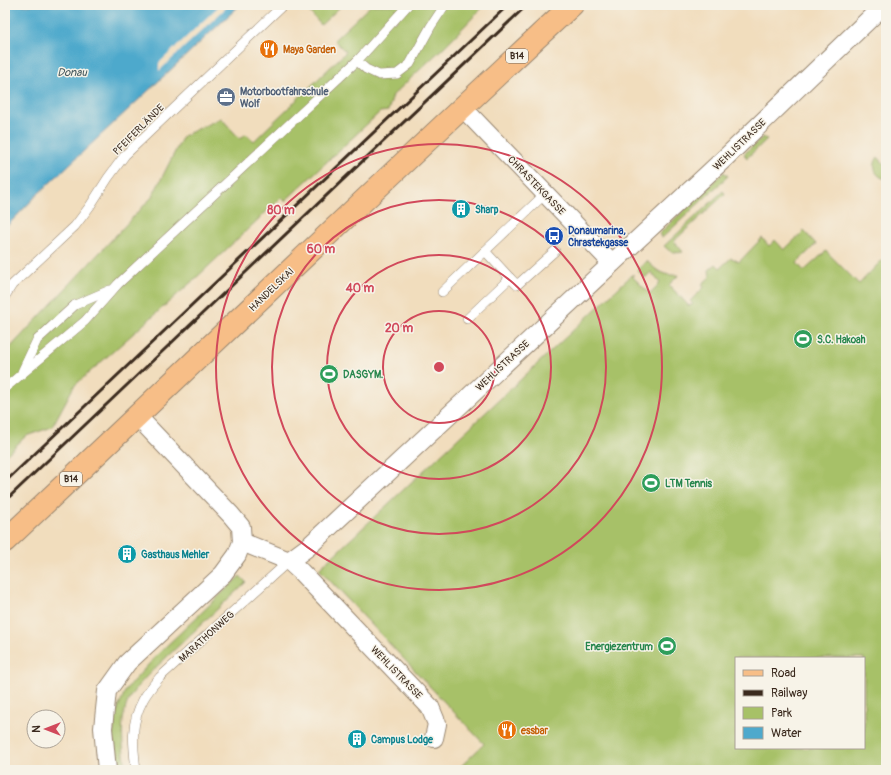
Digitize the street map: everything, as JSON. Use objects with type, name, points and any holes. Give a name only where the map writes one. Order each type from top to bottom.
[{"type":"main road","name":"HANDELSKAI","points":[[5,541],[462,107],[572,5]]},
{"type":"street","name":"WEHLISTRASSE","points":[[434,738],[437,724],[430,707],[289,561],[308,547],[726,157],[884,5]]},
{"type":"street","name":"CHRASTEKGASSE","points":[[462,107],[612,263]]},
{"type":"street","points":[[107,770],[103,728],[107,690],[123,659],[223,574],[237,555],[242,542],[241,527],[232,515],[138,416]]},
{"type":"street","points":[[242,542],[289,561]]},
{"type":"lane","name":"PFEIFERLÄNDE","points":[[5,296],[12,284],[75,226],[125,155],[283,5]]},
{"type":"lane","points":[[5,388],[85,321],[113,289],[357,61],[408,5]]},
{"type":"lane","points":[[357,61],[366,69],[379,75],[397,74],[410,64],[430,26],[445,5]]},
{"type":"lane","points":[[442,292],[545,194]]},
{"type":"lane","points":[[485,251],[517,285],[555,250]]},
{"type":"lane","points":[[467,319],[510,278]]},
{"type":"lane","points":[[20,376],[37,340],[75,305],[113,289]]},
{"type":"lane","name":"MARATHONWEG","points":[[136,770],[133,737],[135,717],[143,698],[160,677],[289,561]]},
{"type":"green space","points":[[308,5],[342,5],[321,25],[305,7]]},
{"type":"green space","points":[[371,5],[485,5],[446,45],[393,95],[388,111],[380,112],[285,201],[281,198],[196,278],[74,386],[52,427],[26,436],[5,456],[5,353],[152,197],[183,136],[221,118],[240,139],[246,134],[254,141],[346,52],[334,40]]},
{"type":"green space","points":[[763,137],[767,139],[747,158],[744,154]]},
{"type":"green space","points":[[878,157],[886,166],[886,179],[879,176],[875,171],[875,164]]},
{"type":"green space","points":[[724,172],[728,176],[662,238],[659,234]]},
{"type":"green space","points":[[723,191],[725,194],[674,241],[683,252],[672,252],[664,246]]},
{"type":"green space","points":[[804,231],[816,244],[797,263],[804,271],[826,251],[859,284],[882,260],[886,265],[886,770],[457,770],[484,744],[319,569],[633,274],[633,277],[650,293],[660,283],[651,272],[645,278],[637,270],[647,261],[654,268],[665,274],[679,275],[669,285],[689,306],[693,304],[690,301],[704,287],[702,284],[710,277],[709,270],[716,264],[720,268],[731,258],[739,262],[762,238],[769,246],[775,240],[784,250]]},
{"type":"green space","points":[[240,576],[246,582],[152,671],[137,686],[130,697],[124,715],[122,733],[126,770],[117,770],[113,735],[118,708],[126,689],[160,652]]},
{"type":"water","name":"Donau","points":[[5,5],[240,5],[40,192],[5,228]]},
{"type":"pier","points":[[220,5],[229,5],[159,71],[159,63]]},
{"type":"railway","points":[[5,482],[508,5]]},
{"type":"railway","points":[[5,501],[527,5]]},
{"type":"place","name":"Maya Garden","points":[[269,49]]},
{"type":"place","name":"Motorbootfahrschule Wolf","points":[[226,97]]},
{"type":"place","name":"Sharp","points":[[461,209]]},
{"type":"place","name":"Donaumarina, Chrastekgasse","points":[[554,236]]},
{"type":"place","name":"S.C. Hakoah","points":[[803,339]]},
{"type":"place","name":"DASGYM.","points":[[329,374]]},
{"type":"place","name":"LTM Tennis","points":[[651,483]]},
{"type":"place","name":"Gasthaus Mehler","points":[[127,554]]},
{"type":"place","name":"Energiezentrum","points":[[667,646]]},
{"type":"place","name":"essbar","points":[[507,730]]},
{"type":"place","name":"Campus Lodge","points":[[357,739]]}]
